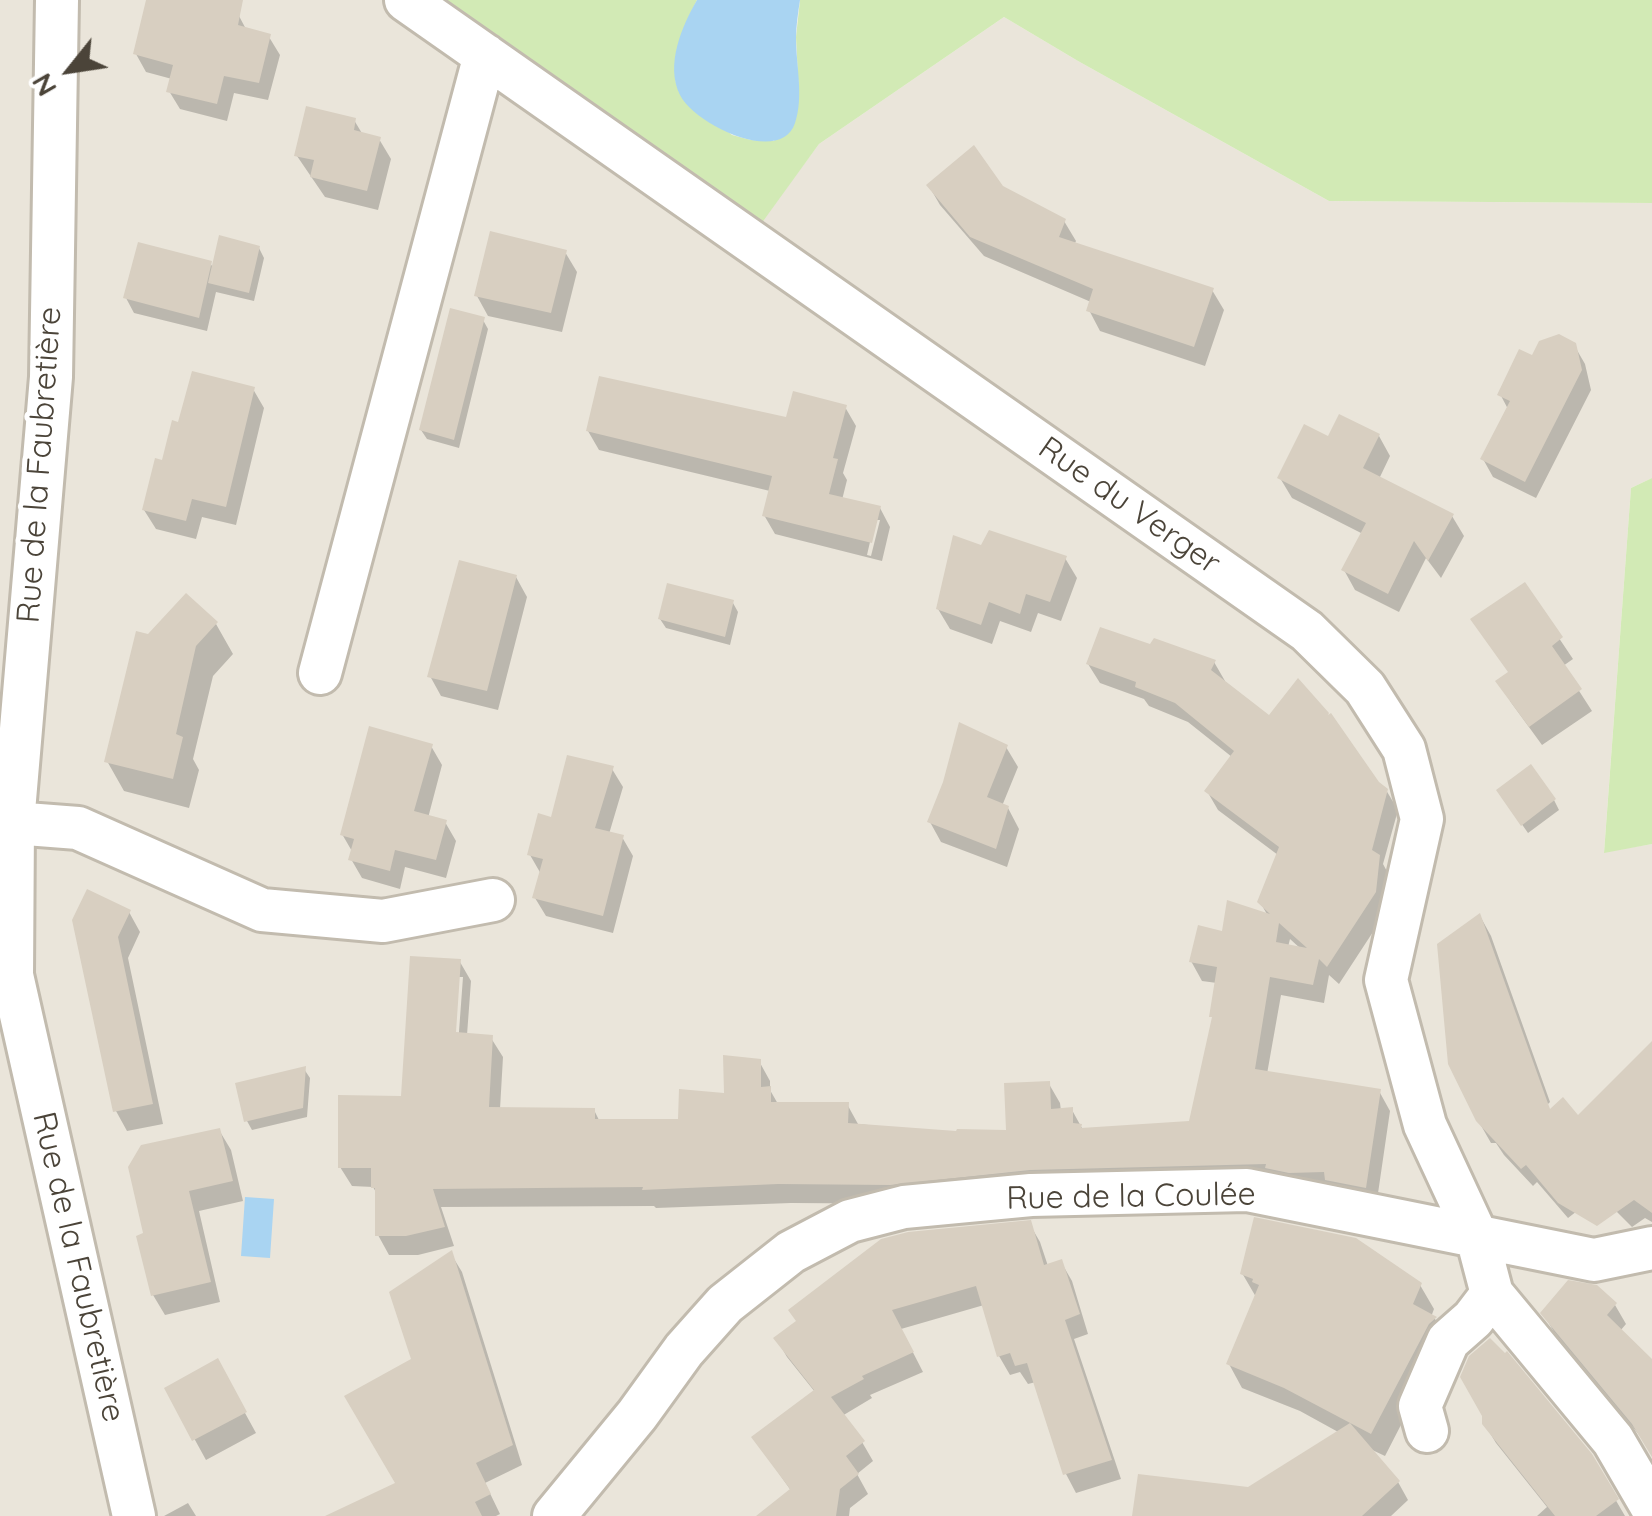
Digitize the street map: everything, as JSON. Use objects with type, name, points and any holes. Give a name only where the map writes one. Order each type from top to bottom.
[{"type":"street","name":"Rue de la Faubretière","points":[[57,0],[50,377],[13,823],[12,975],[134,1516]]},
{"type":"street","name":"Rue du Verger","points":[[406,0],[1308,631],[1365,688],[1404,749],[1422,819],[1386,980],[1425,1126],[1477,1237],[1492,1294]]},
{"type":"street","points":[[320,672],[486,55]]},
{"type":"street","points":[[13,823],[78,828],[262,910],[384,920],[493,900]]},
{"type":"street","name":"Rue de la Coulée","points":[[557,1514],[684,1350],[725,1304],[791,1252],[850,1222],[904,1206],[1031,1195],[1247,1190],[1594,1260],[1652,1248]]},
{"type":"street","points":[[1427,1431],[1420,1406],[1448,1341],[1473,1319],[1492,1294],[1613,1440],[1652,1507]]},
{"type":"shaded area","points":[[0,0],[442,0],[760,223],[819,144],[1004,17],[1329,201],[1652,203],[1652,478],[1631,488],[1604,852],[1652,844],[1652,1516],[0,1516]]},
{"type":"green space","points":[[442,0],[697,0],[680,40],[676,84],[732,135],[774,141],[799,98],[796,37],[800,0],[1652,0],[1652,203],[1329,201],[1004,17],[819,144],[761,224]]},
{"type":"green space","points":[[1652,478],[1652,844],[1604,853],[1631,488]]},
{"type":"water","points":[[697,0],[800,0],[796,38],[799,103],[795,123],[787,135],[773,141],[738,136],[702,118],[680,95],[675,59],[681,34]]},
{"type":"water","points":[[245,1197],[274,1199],[270,1258],[241,1256]]},
{"type":"building","points":[[146,0],[243,0],[238,25],[271,34],[259,83],[224,76],[217,104],[166,92],[173,65],[133,54]]},
{"type":"building","points":[[306,106],[356,118],[354,130],[381,137],[367,191],[310,177],[314,160],[294,156]]},
{"type":"building","points":[[974,145],[1003,186],[1066,219],[1059,237],[1214,288],[1194,347],[1086,311],[1093,289],[970,237],[926,185]]},
{"type":"building","points":[[490,231],[567,250],[551,313],[474,296]]},
{"type":"building","points":[[219,235],[260,246],[249,293],[208,283]]},
{"type":"building","points":[[138,242],[212,261],[199,318],[123,298]]},
{"type":"building","points":[[450,308],[485,317],[454,440],[419,430]]},
{"type":"building","points":[[1559,334],[1576,343],[1582,370],[1525,482],[1480,459],[1510,401],[1497,395],[1519,349],[1532,355],[1539,341]]},
{"type":"building","points":[[192,371],[255,387],[226,507],[192,499],[186,521],[142,510],[155,458],[162,460],[172,420],[178,422]]},
{"type":"building","points":[[599,376],[786,417],[793,391],[847,405],[833,458],[838,459],[829,494],[881,506],[872,543],[762,516],[772,476],[586,431]]},
{"type":"building","points":[[1339,414],[1380,434],[1363,468],[1454,514],[1428,561],[1414,541],[1388,594],[1341,570],[1366,523],[1277,478],[1304,424],[1328,436]]},
{"type":"building","points":[[989,530],[1067,556],[1050,602],[1026,594],[1020,614],[989,602],[981,625],[936,609],[953,535],[981,545]]},
{"type":"building","points":[[459,560],[517,575],[487,691],[427,677]]},
{"type":"building","points":[[1525,582],[1563,637],[1552,646],[1582,689],[1529,727],[1495,681],[1508,672],[1470,619]]},
{"type":"building","points":[[667,583],[734,600],[725,637],[658,619]]},
{"type":"building","points":[[186,593],[218,622],[196,646],[176,734],[183,737],[173,779],[104,762],[136,631],[148,634]]},
{"type":"building","points":[[1100,627],[1150,644],[1154,638],[1216,660],[1211,670],[1269,715],[1298,678],[1328,715],[1331,713],[1388,789],[1372,850],[1380,855],[1376,892],[1327,967],[1319,959],[1313,985],[1270,977],[1255,1069],[1381,1089],[1366,1188],[1325,1180],[1324,1172],[1289,1173],[1265,1168],[1266,1164],[1030,1170],[890,1185],[433,1189],[445,1227],[406,1236],[375,1236],[371,1168],[338,1168],[338,1095],[401,1096],[410,956],[461,959],[456,1032],[493,1035],[489,1107],[595,1108],[595,1119],[678,1119],[679,1089],[724,1093],[723,1055],[761,1059],[761,1087],[771,1086],[771,1102],[849,1102],[848,1123],[956,1131],[1006,1130],[1004,1083],[1050,1081],[1051,1109],[1073,1107],[1073,1123],[1082,1124],[1081,1128],[1189,1121],[1212,1017],[1217,967],[1189,962],[1198,925],[1222,931],[1227,900],[1270,914],[1257,902],[1279,847],[1204,791],[1234,751],[1175,703],[1135,687],[1136,682],[1086,664]],"holes":[[[1279,923],[1307,948],[1276,942]]]},
{"type":"building","points":[[959,722],[1008,745],[987,797],[1009,806],[996,849],[927,822],[943,782]]},
{"type":"building","points":[[369,726],[433,744],[414,811],[447,820],[436,860],[395,850],[390,871],[348,860],[354,839],[340,835]]},
{"type":"building","points":[[567,755],[614,766],[595,828],[624,835],[603,916],[532,898],[543,859],[527,855],[538,813],[551,817]]},
{"type":"building","points":[[1531,764],[1556,799],[1521,826],[1496,790]]},
{"type":"building","points":[[87,889],[131,910],[118,937],[153,1104],[113,1112],[72,920]]},
{"type":"building","points":[[1480,913],[1550,1109],[1563,1097],[1578,1115],[1652,1041],[1652,1213],[1634,1200],[1597,1226],[1558,1203],[1526,1165],[1521,1169],[1476,1121],[1448,1064],[1437,944]]},
{"type":"building","points":[[306,1066],[303,1108],[244,1122],[235,1083]]},
{"type":"building","points":[[220,1128],[233,1181],[189,1191],[211,1282],[151,1296],[136,1236],[143,1233],[128,1167],[141,1145]]},
{"type":"building","points":[[1254,1217],[1356,1238],[1422,1283],[1413,1304],[1437,1317],[1429,1324],[1371,1434],[1284,1388],[1226,1364],[1259,1285],[1240,1274]]},
{"type":"building","points":[[1031,1220],[1044,1265],[1062,1259],[1080,1314],[1065,1320],[1112,1460],[1063,1475],[1027,1363],[1015,1366],[1010,1353],[997,1357],[976,1286],[892,1310],[914,1352],[862,1376],[864,1379],[831,1397],[865,1441],[846,1456],[859,1474],[840,1489],[836,1516],[756,1516],[790,1489],[751,1437],[814,1390],[773,1338],[796,1321],[788,1310],[881,1239],[908,1232]]},
{"type":"building","points":[[452,1250],[513,1445],[476,1463],[491,1494],[475,1502],[482,1516],[325,1516],[395,1483],[344,1396],[411,1359],[389,1292]]},
{"type":"building","points":[[1568,1280],[1597,1285],[1617,1303],[1607,1315],[1652,1359],[1652,1457],[1632,1424],[1540,1313]]},
{"type":"building","points":[[1490,1338],[1507,1351],[1592,1454],[1619,1499],[1596,1516],[1555,1516],[1482,1424],[1482,1416],[1460,1377],[1469,1356]]},
{"type":"building","points":[[218,1358],[247,1412],[192,1441],[164,1388]]},
{"type":"building","points":[[1350,1423],[1400,1481],[1362,1516],[1132,1516],[1138,1474],[1248,1487]]}]
